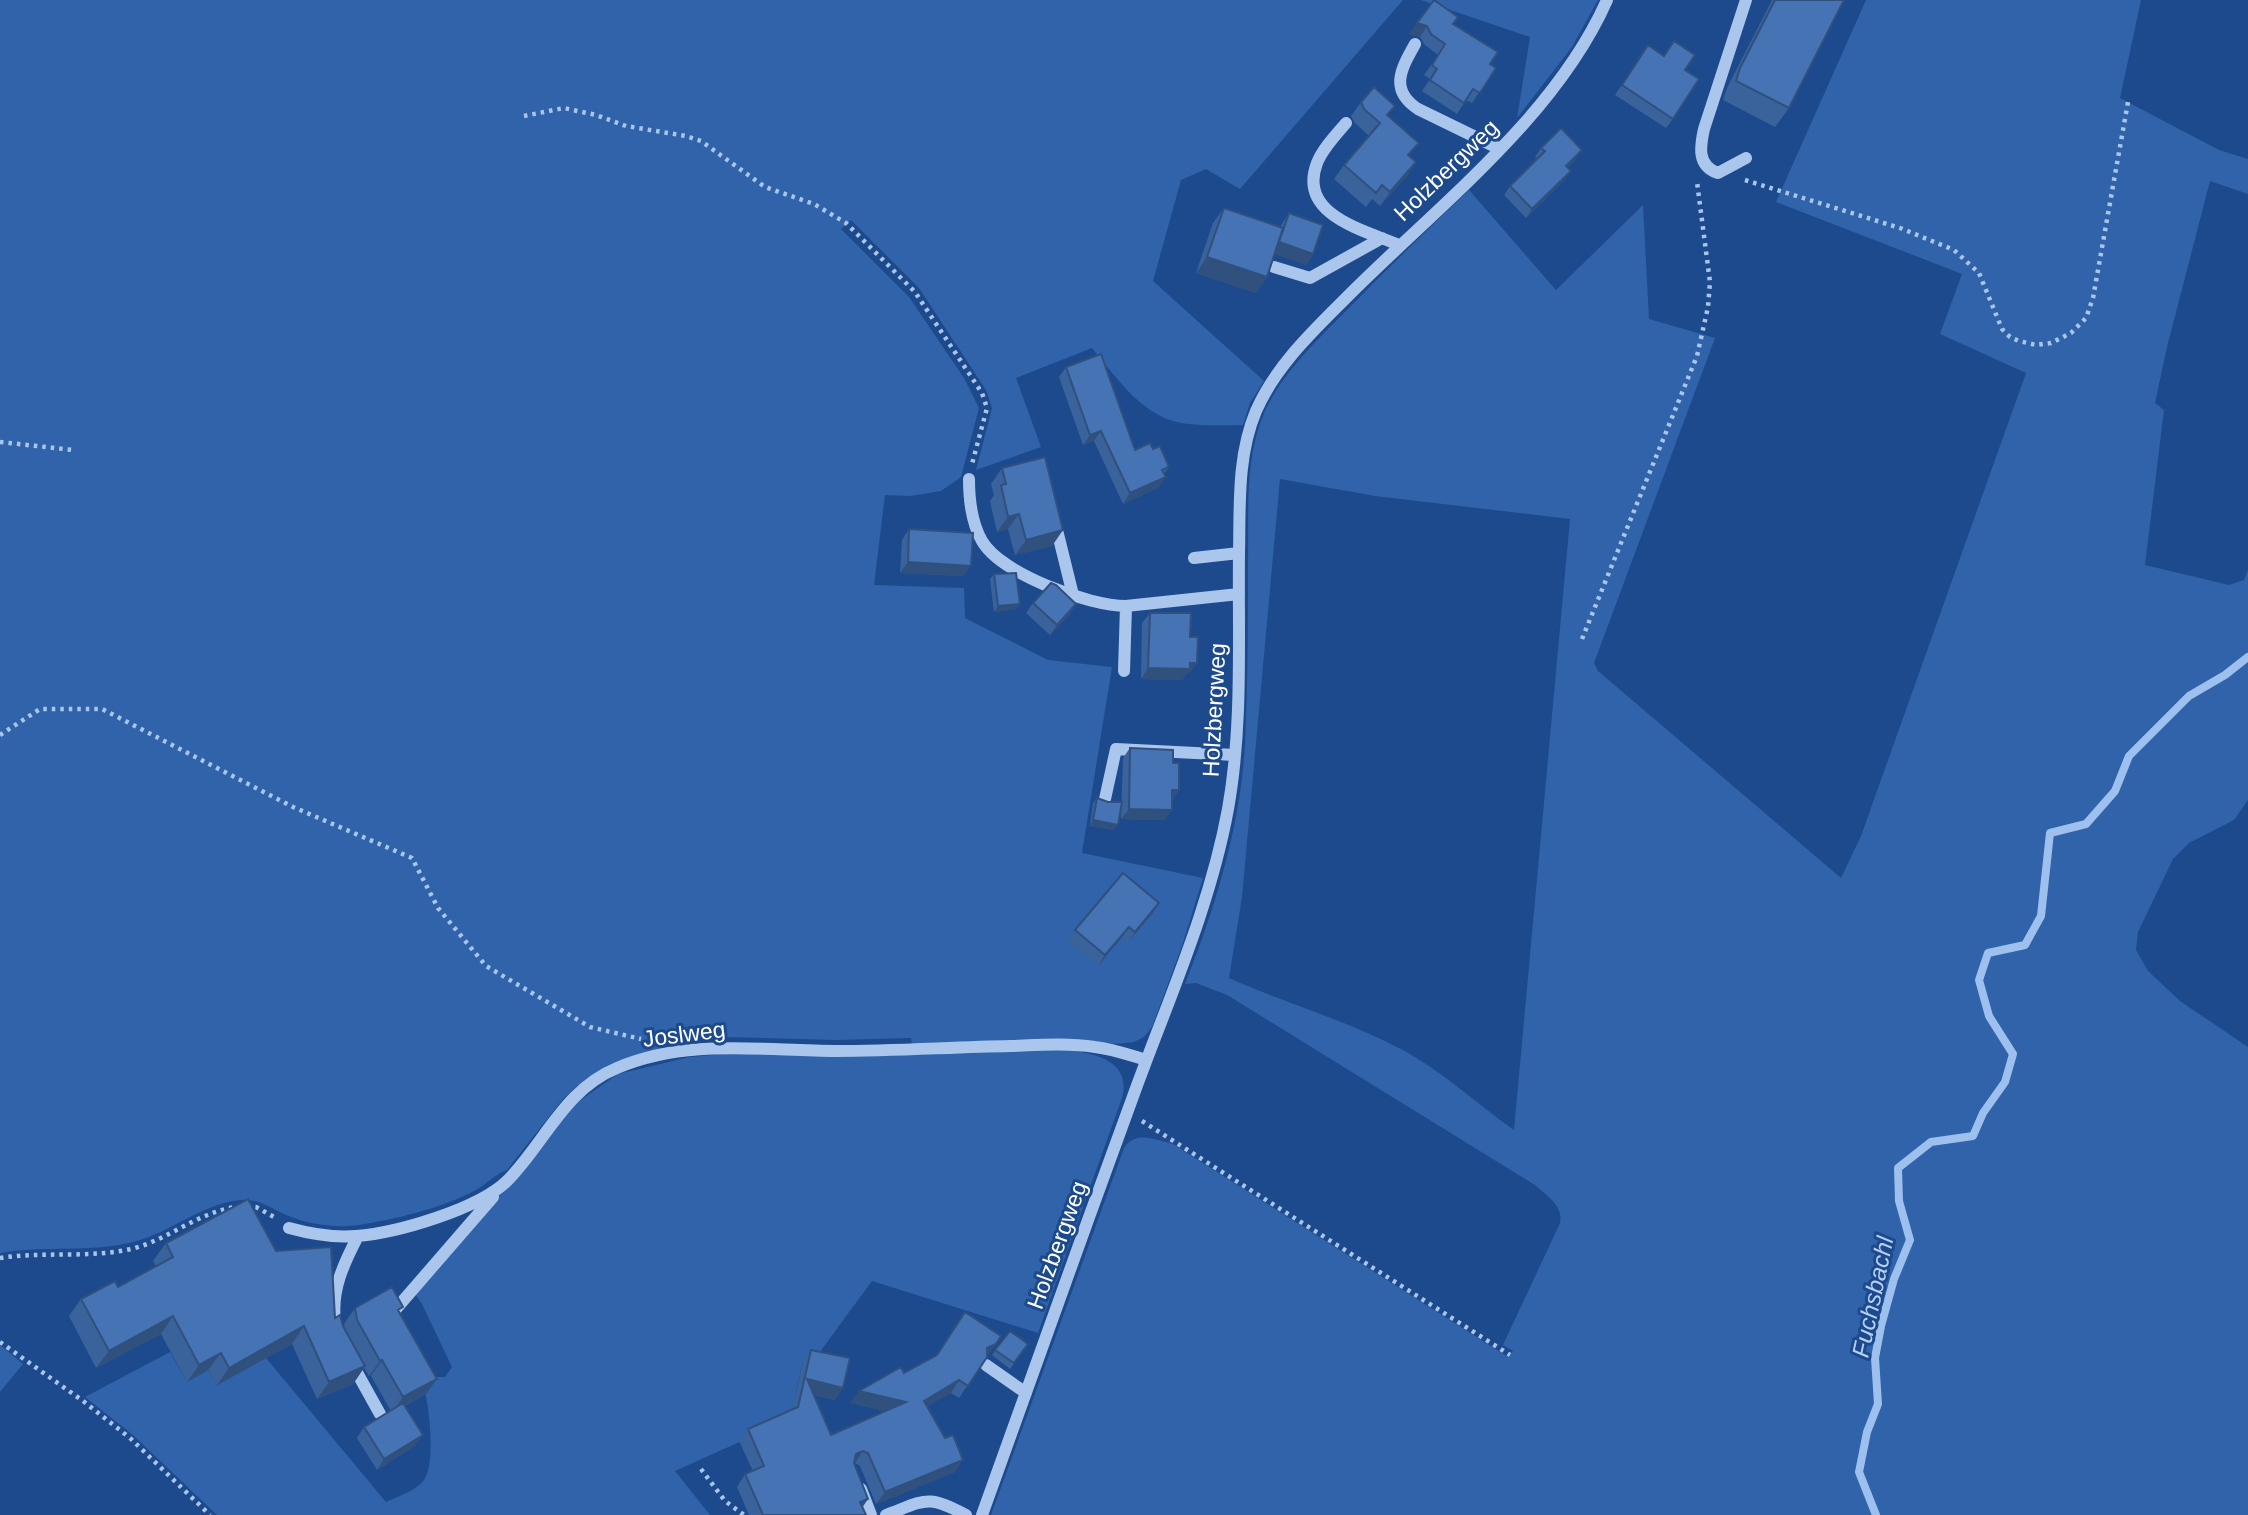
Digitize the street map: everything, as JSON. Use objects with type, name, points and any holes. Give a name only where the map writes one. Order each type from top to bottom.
[{"type":"street","name":"Holzbergweg","points":[[982,1515],[1146,1060],[1185,961],[1216,860],[1228,806],[1235,755],[1242,468],[1249,428],[1259,404],[1297,350],[1399,245],[1500,149],[1548,94],[1579,52],[1607,0]]},
{"type":"street","points":[[1746,0],[1700,148],[1702,160],[1710,170],[1718,173],[1746,158]]},
{"type":"street","points":[[1415,44],[1401,72],[1401,91],[1407,102],[1500,149]]},
{"type":"street","points":[[1346,123],[1318,161],[1314,173],[1316,194],[1330,214],[1399,245]]},
{"type":"street","points":[[1274,267],[1310,278],[1382,238]]},
{"type":"street","points":[[969,478],[972,517],[983,543],[991,553],[1015,570],[1073,595],[1109,606],[1126,606],[1239,594]]},
{"type":"street","points":[[1053,514],[1073,595]]},
{"type":"street","points":[[1194,558],[1239,553]]},
{"type":"street","points":[[1124,671],[1126,606]]},
{"type":"street","points":[[1105,799],[1116,749],[1235,755]]},
{"type":"street","name":"Joslweg","points":[[289,1228],[310,1234],[358,1236],[405,1226],[482,1199],[507,1180],[568,1102],[582,1090],[615,1068],[663,1055],[723,1048],[836,1051],[1067,1045],[1116,1051],[1146,1060]]},
{"type":"street","points":[[395,1310],[507,1180]]},
{"type":"street","points":[[358,1236],[336,1286],[333,1312],[341,1344],[380,1413]]},
{"type":"street","points":[[986,1365],[1026,1393]]},
{"type":"street","points":[[854,1472],[871,1515]]},
{"type":"street","points":[[887,1515],[930,1500],[939,1501],[966,1515]]},
{"type":"path","points":[[1718,173],[1900,228],[1954,250],[1979,273],[2002,329],[2010,337],[2035,345],[2051,343],[2071,333],[2086,318],[2128,102]]},
{"type":"path","points":[[524,116],[564,108],[596,115],[626,126],[686,136],[701,141],[765,187],[814,204],[846,223],[915,292],[982,393],[986,402],[986,416],[969,478]]},
{"type":"path","points":[[1583,639],[1682,396],[1703,334],[1710,282],[1696,172],[1700,148]]},
{"type":"path","points":[[0,442],[73,450]]},
{"type":"path","points":[[0,735],[40,709],[102,709],[293,807],[412,858],[438,908],[486,966],[590,1027],[652,1041]]},
{"type":"path","points":[[1127,1112],[1510,1355]]},
{"type":"path","points":[[0,1258],[136,1248],[201,1216],[244,1206],[268,1213],[289,1228]]},
{"type":"path","points":[[0,1342],[130,1438],[210,1515]]},
{"type":"path","points":[[701,1469],[725,1501],[744,1515]]},
{"type":"shaded area","points":[[0,0],[1403,0],[1240,189],[1206,169],[1181,180],[1153,281],[1264,381],[1250,403],[1243,425],[1188,424],[1158,415],[1122,385],[1092,348],[1016,378],[1041,447],[976,470],[992,408],[986,390],[919,288],[851,220],[841,229],[909,297],[964,378],[979,408],[961,477],[941,491],[911,496],[885,495],[874,585],[964,588],[965,618],[1048,660],[1112,667],[1082,853],[1203,878],[1182,946],[1152,1027],[1144,1037],[1134,1042],[1114,1044],[1067,1039],[912,1044],[911,1038],[836,1040],[723,1037],[663,1044],[659,1051],[578,1085],[563,1099],[507,1170],[476,1190],[434,1207],[374,1223],[333,1226],[299,1220],[261,1203],[241,1200],[212,1207],[133,1242],[100,1247],[0,1253]]},
{"type":"shaded area","points":[[1421,0],[1598,0],[1572,47],[1517,118],[1530,37]]},
{"type":"shaded area","points":[[1866,0],[2141,0],[2120,98],[2219,150],[2248,159],[2248,194],[2210,181],[2167,347],[2155,403],[2164,410],[2145,565],[2229,585],[2244,580],[2248,570],[2248,800],[2234,820],[2189,843],[2173,859],[2138,932],[2136,950],[2148,971],[2180,1001],[2248,1047],[2248,1515],[991,1515],[1124,1148],[1134,1139],[1146,1138],[1173,1144],[1508,1357],[1513,1351],[1503,1345],[1560,1223],[1557,1206],[1535,1185],[1227,995],[1196,983],[1185,984],[1225,866],[1243,774],[1247,676],[1248,505],[1258,429],[1281,383],[1302,357],[1469,190],[1556,290],[1643,205],[1649,319],[1715,338],[1594,663],[1598,671],[1841,878],[1861,836],[2026,373],[1940,334],[1962,274],[1776,202]],"holes":[[[1280,479],[1375,496],[1570,519],[1514,1130],[1444,1076],[1399,1048],[1229,978],[1242,897]]]},
{"type":"shaded area","points":[[1066,1050],[1109,1061],[1122,1075],[1124,1085],[1122,1098],[1038,1333],[872,1281],[811,1364],[803,1362],[796,1391],[795,1417],[675,1471],[710,1515],[217,1515],[133,1435],[85,1397],[170,1352],[187,1382],[208,1370],[217,1385],[266,1358],[386,1502],[417,1487],[424,1480],[430,1463],[429,1415],[425,1392],[416,1377],[445,1377],[452,1367],[415,1294],[572,1106],[618,1074],[690,1057],[723,1054]]},
{"type":"shaded area","points":[[0,1345],[23,1364],[0,1392]]},
{"type":"building","points":[[1434,0],[1458,17],[1453,24],[1498,52],[1490,64],[1496,68],[1480,93],[1473,89],[1464,103],[1430,80],[1437,69],[1432,65],[1445,44],[1431,34],[1427,26],[1417,23]]},
{"type":"building","points":[[1775,0],[1844,0],[1789,108],[1736,81]]},
{"type":"building","points":[[1674,41],[1695,55],[1685,70],[1699,79],[1673,119],[1622,85],[1648,45],[1664,56]]},
{"type":"building","points":[[1374,87],[1395,106],[1387,115],[1419,143],[1408,155],[1416,162],[1390,192],[1382,185],[1376,193],[1344,165],[1380,123],[1364,109],[1361,102]]},
{"type":"building","points":[[1561,128],[1582,150],[1566,166],[1571,171],[1532,209],[1510,186],[1545,151],[1541,148]]},
{"type":"building","points":[[1224,208],[1283,228],[1267,277],[1207,257]]},
{"type":"building","points":[[1289,213],[1323,225],[1313,254],[1279,242]]},
{"type":"building","points":[[1101,354],[1135,450],[1150,443],[1153,449],[1160,446],[1169,467],[1162,470],[1166,477],[1130,493],[1101,431],[1090,435],[1066,367]]},
{"type":"building","points":[[1045,457],[1063,530],[1026,540],[1019,514],[1008,517],[1001,485],[1006,484],[1002,468]]},
{"type":"building","points":[[909,529],[973,533],[971,566],[908,562]]},
{"type":"building","points":[[1016,573],[1020,604],[998,606],[994,574]]},
{"type":"building","points":[[1051,583],[1076,604],[1057,625],[1033,603]]},
{"type":"building","points":[[1150,613],[1191,613],[1190,637],[1198,637],[1197,663],[1190,663],[1190,669],[1148,668]]},
{"type":"building","points":[[1130,748],[1173,750],[1173,763],[1179,763],[1179,790],[1172,790],[1172,810],[1129,809]]},
{"type":"building","points":[[1097,798],[1108,802],[1122,802],[1118,825],[1093,820]]},
{"type":"building","points":[[1123,873],[1159,903],[1135,932],[1129,927],[1105,955],[1075,930]]},
{"type":"building","points":[[248,1199],[276,1251],[331,1247],[335,1318],[340,1315],[343,1326],[365,1366],[329,1382],[304,1326],[229,1368],[221,1353],[199,1365],[173,1316],[109,1351],[81,1299],[115,1281],[118,1287],[173,1257],[166,1243]]},
{"type":"building","points":[[392,1287],[403,1307],[398,1310],[437,1379],[403,1397],[357,1320],[355,1308]]},
{"type":"building","points":[[965,1312],[1001,1336],[996,1344],[987,1348],[987,1357],[968,1386],[959,1380],[924,1401],[945,1438],[953,1435],[963,1460],[885,1492],[868,1453],[863,1451],[856,1454],[854,1463],[868,1499],[860,1502],[866,1515],[763,1515],[745,1474],[764,1466],[748,1429],[798,1407],[811,1350],[850,1358],[843,1388],[807,1379],[831,1435],[906,1402],[859,1391],[901,1367],[904,1373],[937,1355]]},
{"type":"building","points":[[1010,1331],[1028,1344],[1014,1363],[995,1350]]},
{"type":"building","points":[[403,1403],[423,1435],[384,1459],[364,1427]]},
{"type":"waterway","name":"Fuchsbachl","points":[[1876,1515],[1859,1472],[1867,1432],[1878,1404],[1875,1358],[1881,1326],[1894,1279],[1910,1240],[1899,1201],[1898,1168],[1931,1142],[1973,1136],[1983,1113],[2005,1082],[2013,1054],[1989,1016],[1979,980],[1988,953],[2025,945],[2041,916],[2050,833],[2086,824],[2115,791],[2129,756],[2189,696],[2225,675],[2248,657]]}]
